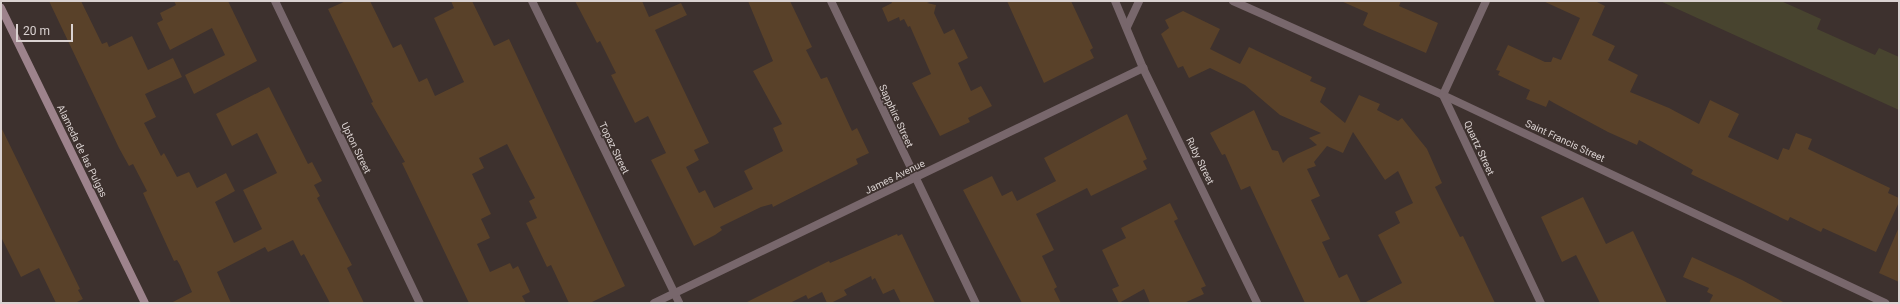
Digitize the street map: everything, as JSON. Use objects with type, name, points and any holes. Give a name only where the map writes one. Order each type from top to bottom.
[{"type":"main road","name":"Alameda de las Pulgas","points":[[1,8],[145,303]]},
{"type":"street","name":"Upton Street","points":[[275,1],[420,303]]},
{"type":"street","name":"Topaz Street","points":[[532,1],[678,303]]},
{"type":"street","name":"Sapphire Street","points":[[831,1],[976,303]]},
{"type":"street","name":"Ruby Street","points":[[1115,1],[1144,68],[1257,303]]},
{"type":"street","points":[[1127,27],[1139,1]]},
{"type":"street","name":"Saint Francis Street","points":[[1233,1],[1443,95],[1886,303]]},
{"type":"street","points":[[1443,95],[1486,1]]},
{"type":"street","name":"James Avenue","points":[[654,303],[1144,68]]},
{"type":"street","name":"Quartz Street","points":[[1443,95],[1540,303]]},
{"type":"shaded area","points":[[1660,1],[1781,1],[1821,19],[1817,29],[1875,55],[1879,48],[1899,57],[1899,110]]},
{"type":"building","points":[[49,1],[81,1],[102,44],[107,42],[109,47],[132,36],[148,70],[173,58],[182,77],[145,94],[156,117],[144,123],[161,156],[164,153],[177,177],[189,172],[197,188],[226,173],[235,191],[215,202],[234,243],[262,229],[243,190],[277,173],[257,133],[232,146],[216,114],[269,87],[308,164],[312,162],[322,181],[314,185],[320,196],[317,198],[352,265],[347,268],[364,303],[330,303],[304,254],[301,256],[293,240],[268,252],[265,247],[217,272],[231,303],[171,303],[192,292],[180,265],[177,260],[174,261],[147,202],[143,193],[147,191],[133,164],[129,166],[119,148]]},
{"type":"building","points":[[174,1],[228,1],[257,61],[194,94],[185,75],[225,55],[212,28],[170,50],[157,23],[163,20],[160,13],[176,5]]},
{"type":"building","points":[[346,1],[370,1],[393,48],[401,44],[419,82],[427,78],[435,96],[464,82],[434,18],[454,8],[451,1],[472,1],[494,46],[509,39],[625,286],[590,303],[569,303],[551,265],[547,267],[526,223],[537,218],[529,201],[535,198],[507,144],[479,158],[484,168],[472,174],[491,214],[481,219],[490,238],[477,244],[490,272],[510,263],[513,269],[518,266],[530,292],[522,296],[526,303],[469,303],[402,163],[405,162],[371,103],[373,102],[328,9]]},
{"type":"building","points":[[575,1],[642,1],[649,17],[681,3],[687,15],[655,30],[709,143],[694,150],[699,160],[686,167],[699,193],[705,190],[714,208],[753,189],[744,171],[783,151],[773,128],[782,124],[753,71],[773,61],[748,1],[790,1],[812,47],[806,50],[821,79],[827,77],[852,131],[857,128],[869,153],[856,159],[858,164],[773,207],[772,204],[761,207],[720,227],[722,230],[694,246],[651,160],[666,153],[648,116],[635,123],[611,75],[616,73],[600,41],[597,43]]},
{"type":"building","points":[[891,1],[932,1],[927,3],[936,5],[934,13],[944,34],[954,29],[968,58],[958,63],[971,91],[981,86],[992,106],[968,118],[970,122],[940,136],[912,83],[931,74],[910,26],[908,27],[904,19],[900,21],[899,17],[888,22],[882,8],[892,3]]},
{"type":"building","points":[[1007,1],[1071,1],[1093,48],[1090,50],[1094,58],[1044,83]]},
{"type":"building","points":[[1341,1],[1401,1],[1399,6],[1438,23],[1426,53],[1363,25],[1368,13]]},
{"type":"building","points":[[1543,1],[1595,1],[1605,6],[1592,35],[1615,46],[1608,60],[1638,75],[1630,92],[1669,108],[1699,124],[1710,100],[1739,114],[1728,137],[1778,160],[1783,148],[1789,150],[1796,133],[1812,139],[1808,149],[1890,188],[1888,193],[1899,198],[1899,202],[1876,252],[1823,228],[1821,232],[1790,217],[1788,221],[1691,174],[1693,170],[1639,140],[1637,145],[1608,132],[1549,100],[1546,107],[1526,99],[1530,90],[1498,75],[1500,71],[1496,70],[1508,45],[1545,62],[1551,62],[1553,57],[1561,60],[1580,18]]},
{"type":"building","points":[[1183,11],[1220,29],[1210,49],[1240,64],[1249,47],[1312,77],[1310,81],[1326,88],[1320,102],[1345,123],[1359,95],[1380,104],[1377,110],[1398,121],[1402,118],[1427,149],[1442,183],[1435,187],[1460,237],[1463,236],[1495,303],[1364,303],[1402,283],[1378,235],[1400,223],[1395,212],[1413,203],[1398,171],[1385,180],[1353,132],[1343,153],[1327,146],[1314,162],[1316,166],[1307,169],[1320,196],[1311,200],[1330,239],[1322,242],[1339,278],[1347,274],[1361,303],[1305,303],[1250,186],[1241,190],[1225,154],[1222,155],[1210,133],[1254,110],[1272,150],[1278,151],[1283,163],[1288,158],[1317,145],[1309,138],[1321,133],[1280,115],[1245,85],[1210,68],[1189,78],[1183,66],[1178,68],[1161,34],[1169,28],[1165,20]]},
{"type":"building","points":[[1127,114],[1147,159],[1143,161],[1147,169],[1091,196],[1087,188],[1036,214],[1054,250],[1042,256],[1057,287],[1054,289],[1061,303],[1022,303],[963,190],[992,176],[1002,196],[1012,191],[1017,201],[1056,181],[1044,158]]},
{"type":"building","points":[[1,127],[80,289],[78,290],[83,299],[75,303],[56,303],[39,268],[21,277],[1,237]]},
{"type":"building","points":[[1583,197],[1606,244],[1633,231],[1667,303],[1600,303],[1576,255],[1562,262],[1541,217]]},
{"type":"building","points":[[1170,203],[1178,219],[1174,221],[1206,286],[1201,288],[1204,294],[1184,303],[1150,303],[1144,289],[1119,303],[1112,289],[1119,286],[1102,250],[1126,238],[1121,228]]},
{"type":"building","points":[[1899,227],[1899,282],[1879,273]]},
{"type":"building","points":[[897,234],[898,236],[902,234],[935,303],[901,303],[894,289],[883,294],[875,278],[872,280],[871,276],[844,290],[847,295],[831,303],[827,303],[822,292],[808,299],[806,295],[790,303],[745,303],[829,261],[830,263]]},
{"type":"building","points":[[1692,257],[1742,280],[1785,303],[1709,303],[1713,295],[1707,292],[1709,288],[1683,277]]}]
